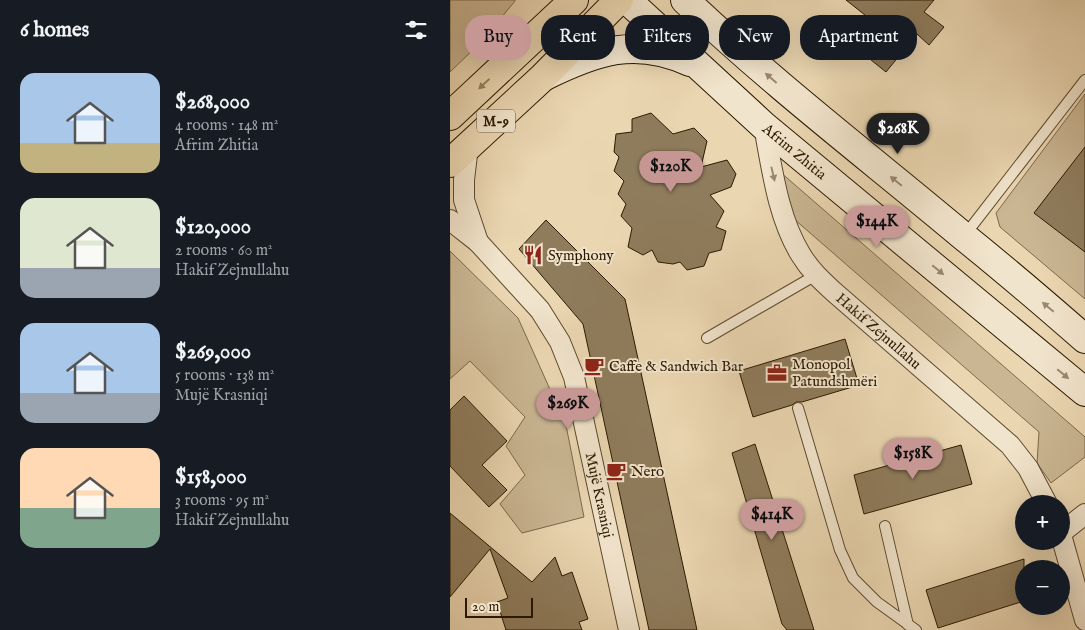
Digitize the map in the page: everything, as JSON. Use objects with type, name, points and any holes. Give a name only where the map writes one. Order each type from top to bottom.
[{"type":"main road","points":[[531,34],[550,0]]},
{"type":"main road","name":"M-9","points":[[531,40],[574,0]]},
{"type":"main road","name":"M-9","points":[[459,155],[542,78],[620,0]]},
{"type":"main road","name":"Afrim Zhitia","points":[[627,0],[764,126],[1085,392]]},
{"type":"main road","points":[[685,0],[719,32]]},
{"type":"main road","points":[[711,0],[719,19]]},
{"type":"main road","points":[[542,78],[593,55],[630,48],[663,53],[688,61],[701,68]]},
{"type":"main road","name":"M-9","points":[[450,116],[510,60]]},
{"type":"main road","points":[[750,60],[964,236],[1085,339]]},
{"type":"street","name":"Hakif Zejnullahu","points":[[764,126],[785,220],[801,255],[816,275],[1010,445],[1028,468],[1042,495]]},
{"type":"street","points":[[459,155],[464,180],[464,200],[478,242]]},
{"type":"street","points":[[450,220],[478,242]]},
{"type":"street","name":"Mujë Krasniqi","points":[[478,242],[540,310],[560,342],[574,377],[629,630]]},
{"type":"street","points":[[1070,526],[1085,514]]},
{"type":"street","points":[[1065,550],[1085,620]]},
{"type":"lane","points":[[964,236],[1085,80]]},
{"type":"lane","points":[[706,338],[816,275]]},
{"type":"lane","points":[[798,408],[840,550],[853,578],[877,602],[912,627]]},
{"type":"lane","points":[[885,526],[912,627]]},
{"type":"shaded area","points":[[450,0],[515,0],[503,15],[465,15],[465,57],[450,72]]},
{"type":"shaded area","points":[[1085,94],[1085,299],[1000,227],[996,213]]},
{"type":"shaded area","points":[[779,171],[1085,437],[1085,457],[1051,483],[1037,463],[1039,432],[794,219]]},
{"type":"shaded area","points":[[450,251],[518,318],[566,425],[584,517],[522,533],[500,504],[525,475],[506,446],[525,417],[470,361],[450,379]]},
{"type":"building","points":[[846,0],[934,0],[924,12],[944,27],[929,45],[917,34],[917,15],[865,15]]},
{"type":"building","points":[[871,60],[896,60],[886,72]]},
{"type":"building","points":[[651,113],[673,134],[694,128],[707,141],[701,167],[727,160],[736,174],[731,187],[710,195],[724,211],[716,227],[726,231],[721,250],[709,253],[704,266],[687,270],[680,262],[673,264],[658,262],[652,250],[643,255],[628,247],[632,228],[621,216],[626,204],[618,194],[624,181],[614,171],[619,157],[614,152],[616,134],[632,132],[632,119]]},
{"type":"building","points":[[1085,147],[1085,252],[1034,213]]},
{"type":"building","points":[[546,220],[625,299],[697,630],[649,630],[583,324],[519,249]]},
{"type":"building","points":[[845,339],[859,385],[802,402],[796,402],[792,405],[753,417],[739,371]]},
{"type":"building","points":[[464,396],[507,441],[482,465],[507,490],[489,507],[450,466],[450,410]]},
{"type":"building","points":[[755,444],[814,630],[787,630],[782,624],[732,453]]},
{"type":"building","points":[[961,445],[972,484],[864,514],[854,475]]},
{"type":"building","points":[[450,513],[532,582],[555,557],[562,576],[572,572],[588,619],[579,622],[582,630],[506,630],[497,602],[508,598],[490,549],[450,597]]},
{"type":"building","points":[[1015,562],[1015,604],[938,628],[926,590]]},
{"type":"place","name":"Symphony","points":[[533,255]]},
{"type":"place","name":"Caffe & Sandwich Bar","points":[[594,366]]},
{"type":"place","name":"Monopol Patundshmëri","points":[[777,373]]},
{"type":"place","name":"Nero","points":[[616,471]]}]
